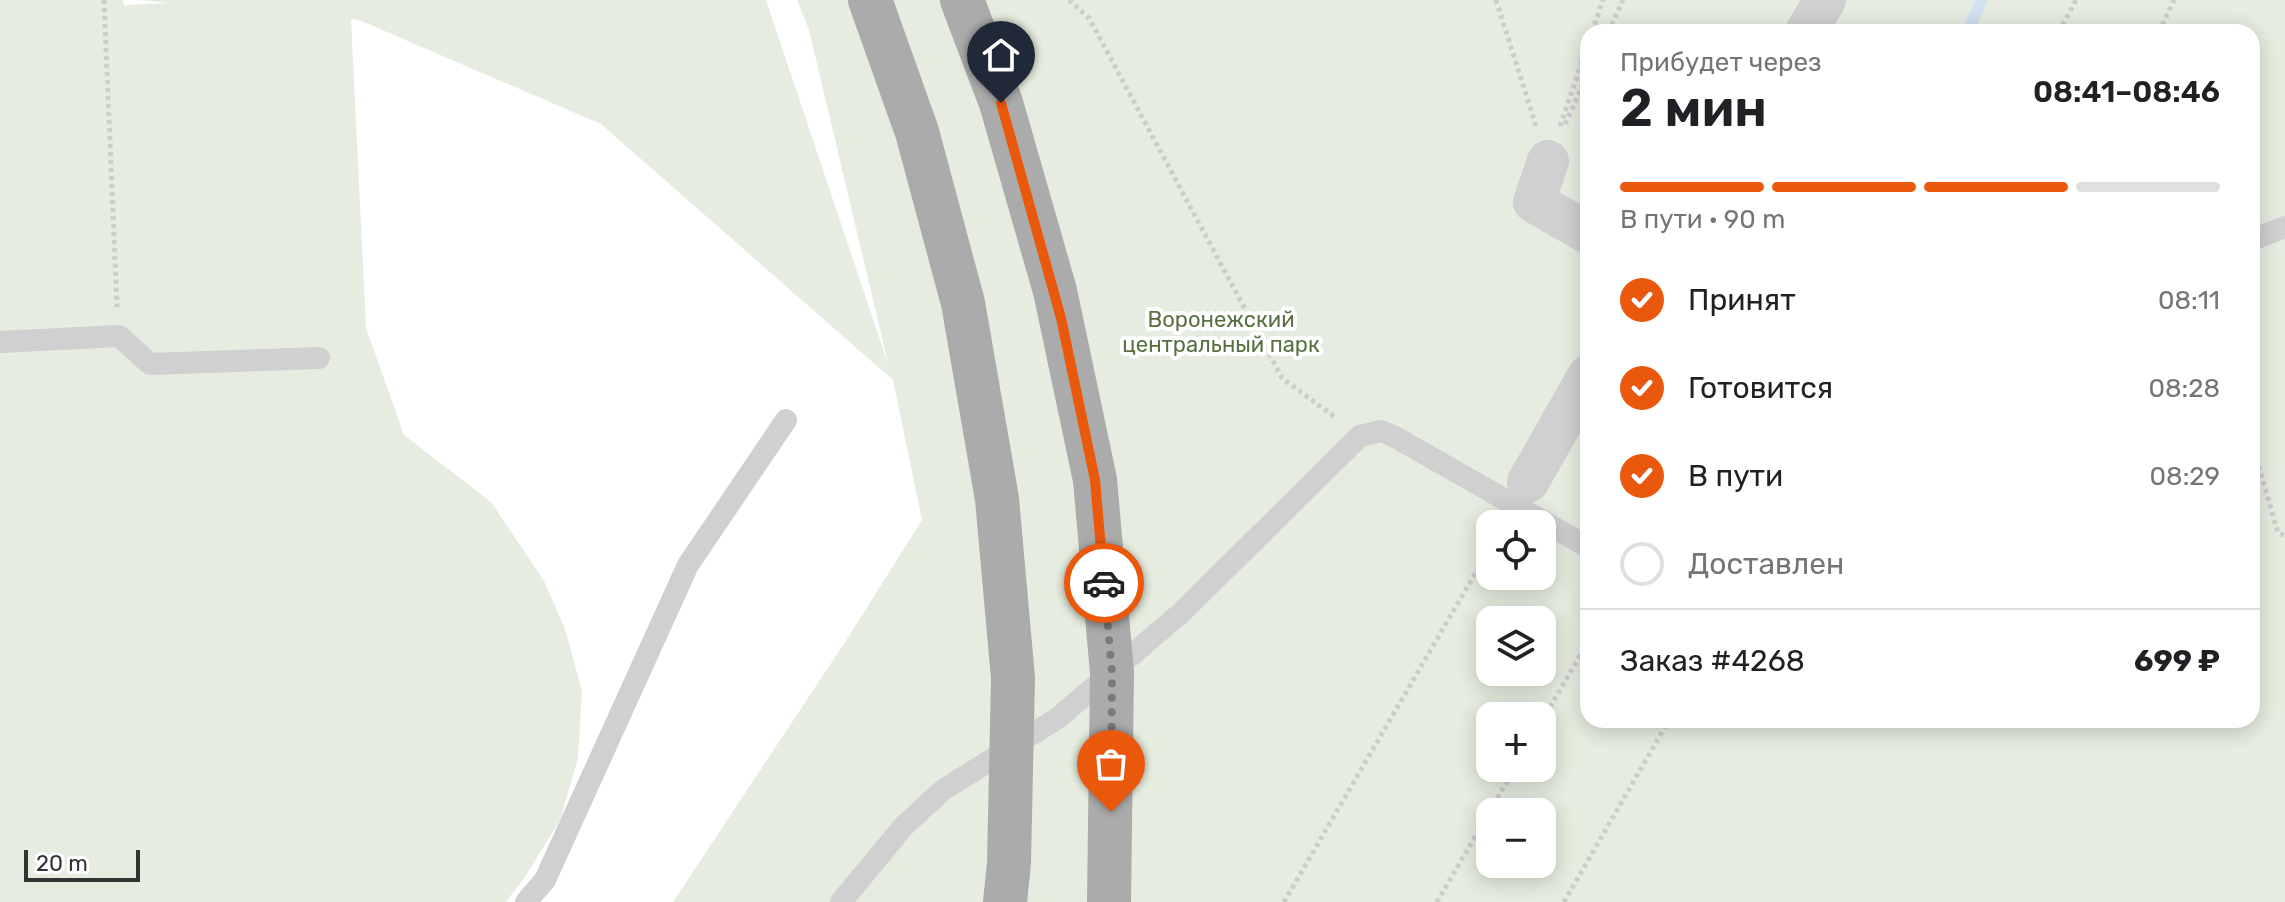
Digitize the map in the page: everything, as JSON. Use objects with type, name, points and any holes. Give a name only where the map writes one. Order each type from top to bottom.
[{"type":"main road","points":[[870,0],[917,132],[963,303],[997,499],[1013,678],[1009,863],[1005,902]]},
{"type":"main road","points":[[962,0],[1001,103],[1055,291],[1095,480],[1112,673],[1109,902]]},
{"type":"street","points":[[1811,24],[1825,0]]},
{"type":"street","points":[[1548,161],[1534,202],[1580,228]]},
{"type":"street","points":[[1528,482],[1580,390]]},
{"type":"lane","points":[[2260,237],[2285,227]]},
{"type":"lane","points":[[0,342],[119,336],[150,364],[319,358]]},
{"type":"lane","points":[[526,902],[545,880],[688,565],[786,420]]},
{"type":"lane","points":[[841,902],[903,827],[943,790],[1058,718],[1182,612],[1360,436],[1381,431],[1395,437],[1580,542]]},
{"type":"path","points":[[104,0],[117,307]]},
{"type":"path","points":[[1069,0],[1089,18],[1282,378],[1360,436]]},
{"type":"path","points":[[1496,0],[1548,161]]},
{"type":"path","points":[[1595,24],[1603,0]]},
{"type":"path","points":[[1612,24],[1623,0]]},
{"type":"path","points":[[2063,24],[2076,0]]},
{"type":"path","points":[[2163,24],[2174,0]]},
{"type":"path","points":[[1548,161],[1580,67]]},
{"type":"path","points":[[1548,161],[1580,91]]},
{"type":"path","points":[[2260,471],[2278,533],[2285,536]]},
{"type":"path","points":[[1284,902],[1476,572]]},
{"type":"path","points":[[1553,702],[1580,656]]},
{"type":"path","points":[[1564,902],[1664,728]]},
{"type":"path","points":[[1437,902],[1507,782]]},
{"type":"green space","name":"Воронежский центральный парк","points":[[0,0],[123,0],[124,5],[168,3],[139,0],[766,0],[889,367],[809,30],[797,0],[2285,0],[2285,902],[673,902],[922,520],[893,380],[601,124],[351,19],[366,328],[404,435],[491,502],[544,581],[565,629],[582,691],[578,758],[560,820],[506,902],[0,902]]},
{"type":"waterway","points":[[1971,24],[1982,0]]},
{"type":"way so far","points":[[1104,583],[1112,673],[1111,812]]},
{"type":"route","points":[[1001,103],[1061,318],[1095,480],[1104,583]]}]
